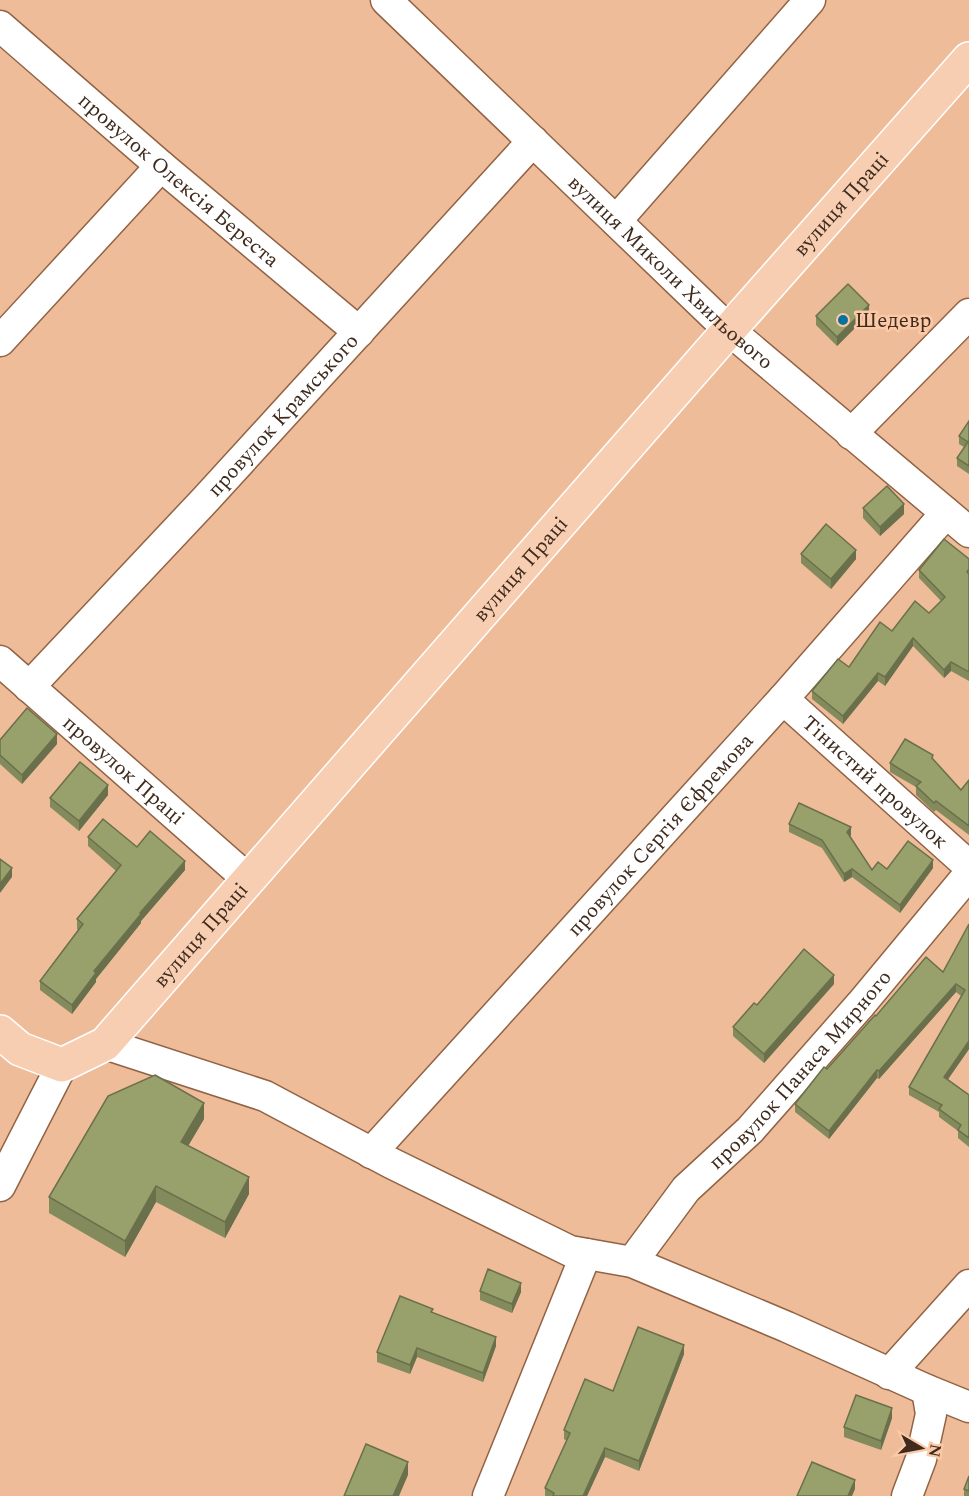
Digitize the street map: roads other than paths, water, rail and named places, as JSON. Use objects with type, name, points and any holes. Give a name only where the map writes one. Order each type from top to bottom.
[{"type":"main road","name":"вулиця Праці","points":[[62,1065],[105,1044],[969,59]]},
{"type":"main road","points":[[0,1032],[20,1049],[62,1065]]},
{"type":"street","name":"вулиця Миколи Хвильового","points":[[386,0],[729,330],[969,532]]},
{"type":"street","points":[[616,221],[810,0]]},
{"type":"street","name":"провулок Олексія Береста","points":[[0,26],[161,166],[359,332]]},
{"type":"street","name":"провулок Крамського","points":[[30,687],[205,500],[533,141]]},
{"type":"street","points":[[0,341],[161,166]]},
{"type":"street","points":[[851,434],[969,314]]},
{"type":"street","name":"провулок Сергія Єфремова","points":[[371,1153],[783,699],[946,513]]},
{"type":"street","name":"провулок Праці","points":[[0,661],[249,880]]},
{"type":"street","name":"Тінистий провулок","points":[[783,699],[969,866]]},
{"type":"street","name":"провулок Панаса Мирного","points":[[632,1262],[686,1189],[750,1130],[861,1004],[969,874]]},
{"type":"street","points":[[105,1044],[265,1096],[371,1153],[570,1251],[632,1262],[969,1407]]},
{"type":"street","points":[[0,1186],[62,1065]]},
{"type":"street","points":[[488,1496],[586,1254]]},
{"type":"street","points":[[889,1374],[969,1285]]},
{"type":"street","points":[[907,1496],[921,1459],[931,1414],[927,1390]]},
{"type":"place","name":"Шедевр","points":[[843,320]]}]
